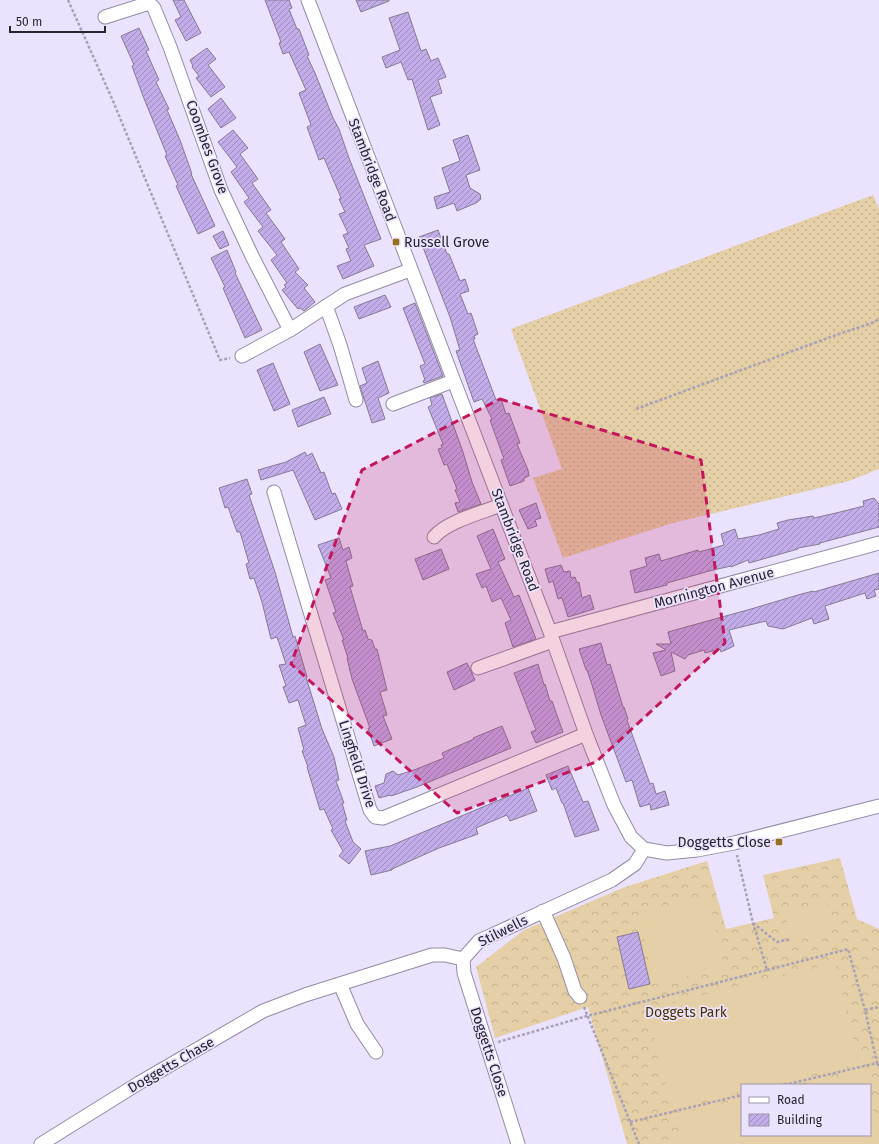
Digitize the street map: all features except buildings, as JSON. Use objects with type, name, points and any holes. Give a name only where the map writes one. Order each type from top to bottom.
[{"type":"street","name":"Stambridge Road","points":[[308,0],[410,270],[502,505],[586,734],[614,805],[631,838],[644,848],[667,853],[697,850],[734,843],[879,806]]},
{"type":"street","name":"Coombes Grove","points":[[105,17],[149,4],[154,8],[170,47],[221,190],[252,256],[290,330]]},
{"type":"street","points":[[242,356],[290,330],[345,294],[410,270]]},
{"type":"street","points":[[326,306],[340,345],[356,400]]},
{"type":"street","points":[[393,404],[453,381]]},
{"type":"street","name":"Lingfield Drive","points":[[274,492],[370,810],[375,817],[383,818],[586,734]]},
{"type":"street","points":[[434,537],[438,531],[450,524],[502,505]]},
{"type":"street","name":"Mornington Avenue","points":[[478,668],[551,637],[879,543]]},
{"type":"street","name":"Stilwells","points":[[463,959],[478,941],[612,880],[635,864],[644,848]]},
{"type":"street","points":[[542,911],[564,958],[575,991],[580,997]]},
{"type":"street","points":[[376,1052],[356,1024],[340,984],[432,955],[445,955],[463,959]]},
{"type":"street","name":"Doggetts Close","points":[[463,959],[464,973],[518,1144]]},
{"type":"street","name":"Doggetts Chase","points":[[41,1144],[139,1083],[263,1011],[340,984]]},
{"type":"path","points":[[68,0],[113,101],[220,360],[242,356]]},
{"type":"path","points":[[636,410],[853,328],[872,323],[879,319]]},
{"type":"path","points":[[734,843],[753,923],[767,970]]},
{"type":"path","points":[[753,923],[777,942],[791,939]]},
{"type":"path","points":[[487,1045],[588,1016],[848,949],[879,1068]]},
{"type":"path","points":[[580,997],[639,1144]]},
{"type":"path","points":[[865,1010],[879,1007]]},
{"type":"path","points":[[788,1084],[877,1063]]},
{"type":"path","points":[[630,1122],[741,1095]]},
{"type":"highlighted area","points":[[500,399],[701,460],[725,643],[596,762],[457,813],[291,664],[362,470]]},
{"type":"green space","points":[[873,195],[879,209],[879,469],[849,481],[673,523],[563,558],[533,478],[562,469],[511,329]]},
{"type":"green space","name":"Doggets Park","points":[[840,858],[857,919],[879,929],[879,1144],[627,1144],[588,1007],[495,1038],[476,967],[524,930],[625,887],[707,861],[726,929],[774,918],[763,875]]},
{"type":"green space","points":[[709,897],[724,968],[654,984],[638,912]]},
{"type":"green space","points":[[827,902],[834,929],[791,939],[784,911]]},
{"type":"green space","points":[[835,963],[859,1063],[772,1084],[741,1084],[741,1091],[672,1108],[648,1009]]},
{"type":"green space","points":[[864,1071],[868,1084],[806,1084]]},
{"type":"green space","points":[[741,1099],[741,1136],[871,1136],[871,1100],[879,1134],[879,1144],[682,1144],[675,1115]]},
{"type":"place","name":"Russell Grove","points":[[396,242]]},
{"type":"place","name":"Doggetts Close","points":[[779,842]]}]
